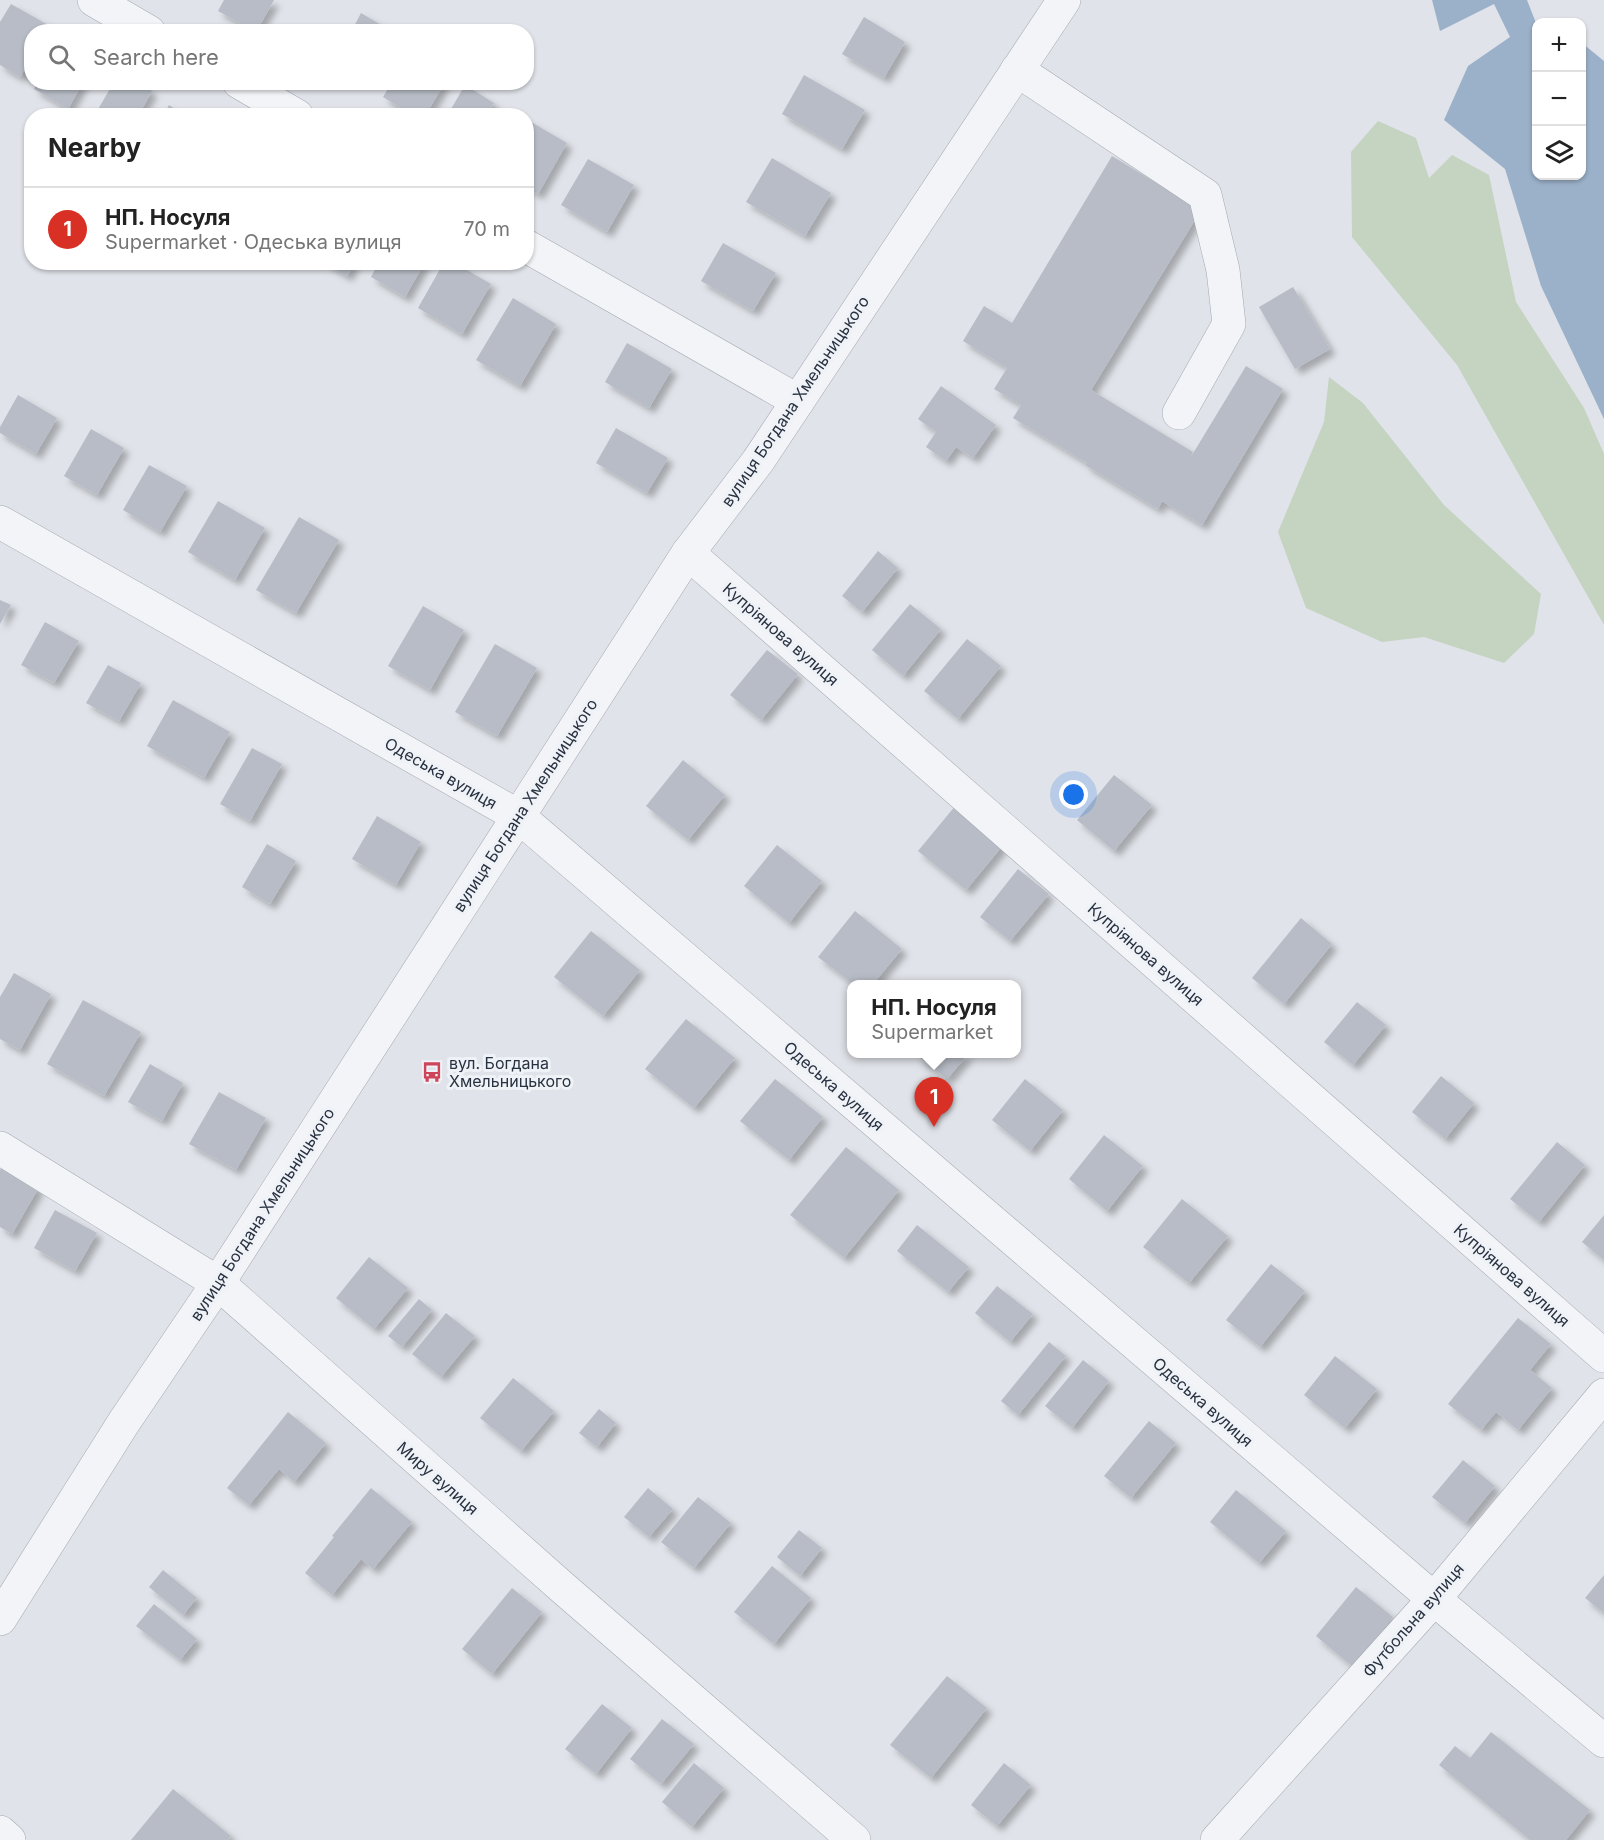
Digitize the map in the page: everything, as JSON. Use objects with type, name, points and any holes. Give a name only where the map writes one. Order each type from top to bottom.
[{"type":"street","points":[[94,0],[135,24]]},
{"type":"street","name":"вулиця Богдана Хмельницького","points":[[0,1619],[124,1422],[218,1283],[688,554],[758,460],[1064,0]]},
{"type":"street","points":[[1017,70],[1205,195],[1223,270],[1229,324],[1179,413]]},
{"type":"street","points":[[253,90],[283,108]]},
{"type":"street","points":[[534,251],[798,401]]},
{"type":"street","name":"Одеська вулиця","points":[[0,522],[518,816],[1434,1599],[1604,1741]]},
{"type":"street","name":"Купріянова вулиця","points":[[688,554],[1604,1356]]},
{"type":"street","name":"Миру вулиця","points":[[0,1148],[218,1283],[563,1588],[854,1840]]},
{"type":"street","name":"Футбольна вулиця","points":[[1217,1840],[1434,1599],[1604,1395]]},
{"type":"street","points":[[0,1832],[9,1840]]},
{"type":"green space","points":[[1378,121],[1416,138],[1429,178],[1452,155],[1489,175],[1516,302],[1584,408],[1604,454],[1604,625],[1457,365],[1352,237],[1351,152]]},
{"type":"green space","points":[[1329,377],[1363,403],[1444,505],[1541,594],[1534,634],[1504,663],[1424,637],[1382,642],[1306,608],[1278,532],[1324,422]]},
{"type":"water","points":[[1432,0],[1527,0],[1534,18],[1532,18],[1532,180],[1586,180],[1586,46],[1604,61],[1604,419],[1541,286],[1505,169],[1444,120],[1468,66],[1510,37],[1494,4],[1440,31]]},
{"type":"building","points":[[224,0],[274,0],[260,24],[242,24],[218,11]]},
{"type":"building","points":[[11,4],[46,24],[24,24],[24,71],[20,77],[0,65],[0,22]]},
{"type":"building","points":[[361,13],[380,24],[355,24]]},
{"type":"building","points":[[864,17],[905,42],[884,78],[842,54]]},
{"type":"building","points":[[804,75],[865,110],[842,149],[782,114]]},
{"type":"building","points":[[36,90],[79,90],[69,108]]},
{"type":"building","points":[[109,90],[152,91],[142,108],[99,108]]},
{"type":"building","points":[[387,90],[440,90],[430,108],[401,108],[383,97]]},
{"type":"building","points":[[462,90],[473,90],[494,103],[491,108],[452,108]]},
{"type":"building","points":[[534,124],[567,143],[538,194],[534,192]]},
{"type":"building","points":[[1112,156],[1201,210],[1091,390],[1193,452],[1189,460],[1246,366],[1283,389],[1202,525],[1162,501],[1158,509],[1013,418],[1021,405],[994,389],[1007,368],[963,341],[984,306],[1012,323]]},
{"type":"building","points":[[772,158],[831,193],[805,236],[746,202]]},
{"type":"building","points":[[588,159],[634,185],[607,232],[561,205]]},
{"type":"building","points":[[723,243],[776,273],[753,311],[701,281]]},
{"type":"building","points":[[337,270],[350,270],[347,276]]},
{"type":"building","points":[[375,270],[420,270],[405,297],[371,277]]},
{"type":"building","points":[[439,270],[467,270],[491,284],[462,334],[418,308]]},
{"type":"building","points":[[1293,287],[1330,349],[1295,369],[1259,307]]},
{"type":"building","points":[[513,298],[556,324],[520,386],[476,360]]},
{"type":"building","points":[[627,343],[672,369],[649,408],[605,382]]},
{"type":"building","points":[[941,386],[996,425],[973,458],[956,447],[946,461],[926,447],[936,432],[918,419]]},
{"type":"building","points":[[18,395],[57,418],[36,454],[0,433],[0,427]]},
{"type":"building","points":[[616,428],[668,458],[647,493],[596,463]]},
{"type":"building","points":[[91,429],[124,448],[97,495],[64,476]]},
{"type":"building","points":[[149,465],[187,486],[160,532],[123,510]]},
{"type":"building","points":[[218,501],[265,528],[235,580],[188,552]]},
{"type":"building","points":[[299,517],[339,540],[296,613],[256,590]]},
{"type":"building","points":[[878,551],[898,568],[862,612],[842,596]]},
{"type":"building","points":[[0,600],[11,605],[0,624]]},
{"type":"building","points":[[910,604],[941,629],[903,676],[872,650]]},
{"type":"building","points":[[423,606],[464,630],[430,690],[388,666]]},
{"type":"building","points":[[45,622],[79,641],[54,683],[21,665]]},
{"type":"building","points":[[967,639],[1001,666],[958,719],[924,691]]},
{"type":"building","points":[[495,644],[537,668],[497,736],[455,712]]},
{"type":"building","points":[[767,650],[798,674],[761,720],[730,695]]},
{"type":"building","points":[[108,665],[141,683],[119,721],[86,703]]},
{"type":"building","points":[[173,700],[230,732],[204,778],[147,746]]},
{"type":"building","points":[[252,748],[282,764],[250,821],[220,804]]},
{"type":"building","points":[[683,760],[725,795],[688,840],[646,806]]},
{"type":"building","points":[[1114,775],[1152,805],[1114,851],[1077,820]]},
{"type":"building","points":[[956,805],[1004,844],[966,890],[918,851]]},
{"type":"building","points":[[377,816],[421,842],[396,885],[352,859]]},
{"type":"building","points":[[267,844],[296,861],[270,904],[242,887]]},
{"type":"building","points":[[777,845],[822,881],[789,923],[744,886]]},
{"type":"building","points":[[1018,869],[1049,894],[1010,941],[980,917]]},
{"type":"building","points":[[855,911],[902,949],[876,980],[848,980],[818,957]]},
{"type":"building","points":[[1301,918],[1332,944],[1284,1004],[1252,978]]},
{"type":"building","points":[[591,931],[640,970],[603,1016],[554,977]]},
{"type":"building","points":[[14,973],[51,994],[20,1050],[0,1039],[0,997]]},
{"type":"building","points":[[83,1000],[141,1032],[104,1096],[47,1064]]},
{"type":"building","points":[[1357,1002],[1386,1025],[1353,1065],[1324,1042]]},
{"type":"building","points":[[686,1019],[735,1058],[694,1108],[645,1069]]},
{"type":"building","points":[[920,1058],[965,1058],[947,1079]]},
{"type":"building","points":[[150,1064],[183,1083],[162,1121],[128,1102]]},
{"type":"building","points":[[1441,1076],[1474,1103],[1445,1139],[1412,1112]]},
{"type":"building","points":[[775,1079],[823,1117],[789,1160],[740,1121]]},
{"type":"building","points":[[1025,1079],[1063,1110],[1030,1151],[992,1120]]},
{"type":"building","points":[[219,1092],[266,1118],[236,1170],[189,1144]]},
{"type":"building","points":[[1104,1135],[1143,1166],[1107,1211],[1069,1179]]},
{"type":"building","points":[[1557,1142],[1585,1165],[1539,1222],[1510,1199]]},
{"type":"building","points":[[846,1147],[899,1190],[844,1258],[790,1215]]},
{"type":"building","points":[[2,1166],[39,1187],[12,1234],[0,1227],[0,1170]]},
{"type":"building","points":[[1182,1199],[1228,1236],[1189,1283],[1143,1247]]},
{"type":"building","points":[[55,1210],[97,1233],[75,1271],[34,1248]]},
{"type":"building","points":[[1604,1215],[1604,1260],[1582,1242]]},
{"type":"building","points":[[917,1225],[969,1267],[948,1292],[897,1251]]},
{"type":"building","points":[[369,1257],[408,1288],[374,1329],[336,1298]]},
{"type":"building","points":[[1271,1264],[1305,1291],[1260,1347],[1226,1320]]},
{"type":"building","points":[[997,1286],[1033,1314],[1010,1342],[975,1313]]},
{"type":"building","points":[[419,1299],[432,1310],[402,1347],[388,1336]]},
{"type":"building","points":[[446,1313],[475,1336],[441,1377],[412,1354]]},
{"type":"building","points":[[1518,1318],[1551,1344],[1530,1370],[1552,1388],[1518,1430],[1496,1412],[1481,1430],[1448,1404]]},
{"type":"building","points":[[1049,1342],[1066,1356],[1018,1415],[1001,1401]]},
{"type":"building","points":[[1335,1356],[1377,1389],[1345,1428],[1304,1395]]},
{"type":"building","points":[[1083,1360],[1109,1381],[1072,1428],[1045,1406]]},
{"type":"building","points":[[513,1378],[554,1411],[521,1451],[480,1418]]},
{"type":"building","points":[[599,1409],[616,1423],[597,1447],[579,1433]]},
{"type":"building","points":[[288,1412],[326,1443],[294,1482],[279,1469],[249,1505],[227,1488]]},
{"type":"building","points":[[1149,1421],[1176,1443],[1131,1498],[1104,1476]]},
{"type":"building","points":[[1463,1460],[1495,1486],[1465,1523],[1432,1497]]},
{"type":"building","points":[[371,1488],[412,1522],[373,1569],[361,1559],[332,1595],[305,1573]]},
{"type":"building","points":[[648,1488],[673,1509],[649,1537],[624,1517]]},
{"type":"building","points":[[1236,1490],[1286,1531],[1259,1563],[1210,1522]]},
{"type":"building","points":[[698,1497],[731,1523],[694,1568],[661,1542]]},
{"type":"building","points":[[799,1530],[822,1548],[800,1576],[777,1557]]},
{"type":"building","points":[[772,1566],[811,1598],[774,1644],[734,1612]]},
{"type":"building","points":[[163,1570],[197,1598],[183,1615],[149,1587]]},
{"type":"building","points":[[1604,1575],[1604,1613],[1585,1598]]},
{"type":"building","points":[[1356,1587],[1393,1617],[1353,1667],[1316,1636]]},
{"type":"building","points":[[512,1588],[542,1612],[492,1674],[462,1649]]},
{"type":"building","points":[[154,1604],[197,1639],[180,1660],[136,1626]]},
{"type":"building","points":[[947,1676],[987,1708],[931,1778],[890,1745]]},
{"type":"building","points":[[602,1704],[632,1728],[596,1774],[565,1749]]},
{"type":"building","points":[[662,1719],[694,1744],[661,1784],[630,1759]]},
{"type":"building","points":[[1491,1732],[1590,1810],[1566,1840],[1530,1840],[1439,1765],[1455,1746],[1470,1758]]},
{"type":"building","points":[[694,1763],[724,1788],[692,1827],[662,1802]]},
{"type":"building","points":[[1004,1763],[1031,1785],[997,1826],[971,1805]]},
{"type":"building","points":[[173,1789],[231,1836],[228,1840],[131,1840]]},
{"type":"place","name":"вул. Богдана Хмельницького","points":[[432,1072]]},
{"type":"place","name":"НП. Носуля","points":[[934,1127]]}]
